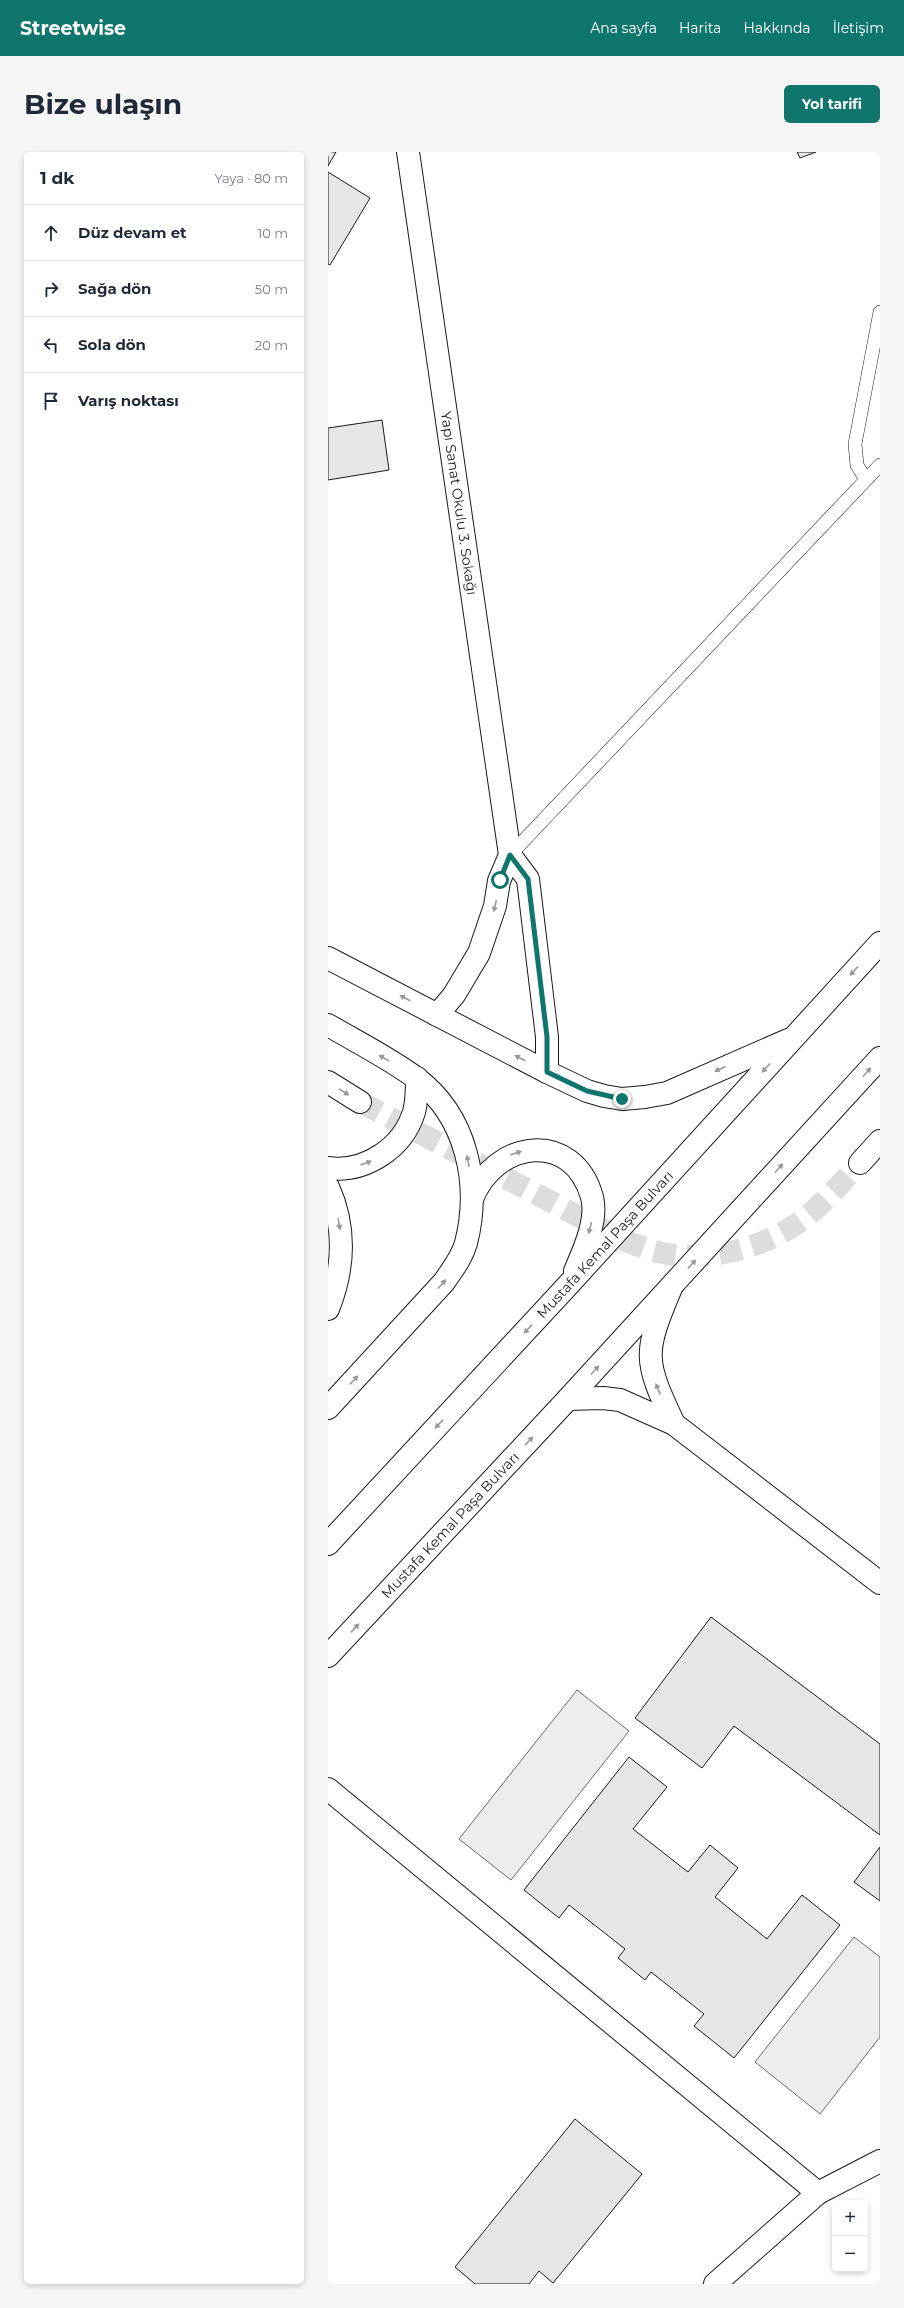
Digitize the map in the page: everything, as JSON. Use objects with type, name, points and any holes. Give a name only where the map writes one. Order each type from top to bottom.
[{"type":"main road","name":"Yapı Sanat Okulu 3. Sokağı","points":[[408,152],[510,855],[528,879],[547,1037],[547,1072]]},
{"type":"main road","points":[[437,1015],[454,995],[479,953],[495,906],[500,880],[510,855]]},
{"type":"main road","name":"Mustafa Kemal Paşa Bulvarı","points":[[328,1544],[570,1283],[880,942]]},
{"type":"main road","points":[[328,958],[547,1072],[587,1091],[604,1096],[622,1099],[645,1098],[667,1093],[794,1037]]},
{"type":"main road","points":[[328,1025],[417,1078],[448,1111],[459,1132],[467,1154],[471,1177],[472,1200],[465,1244],[456,1264],[444,1282],[328,1408]]},
{"type":"main road","name":"Mustafa Kemal Paşa Bulvarı","points":[[328,1656],[568,1399],[880,1058]]},
{"type":"main road","points":[[328,1168],[353,1167],[370,1162],[385,1153],[398,1141],[414,1112],[417,1078]]},
{"type":"main road","points":[[328,1082],[360,1102]]},
{"type":"main road","points":[[860,1163],[880,1141]]},
{"type":"main road","points":[[472,1200],[485,1175],[507,1156],[530,1149],[545,1150],[570,1163],[586,1185],[592,1198],[593,1212],[582,1255],[570,1283]]},
{"type":"main road","points":[[328,1187],[337,1212],[342,1254],[336,1289],[328,1309]]},
{"type":"main road","points":[[672,1285],[652,1336],[649,1354],[657,1387],[674,1424]]},
{"type":"main road","points":[[568,1399],[603,1398],[620,1400],[674,1424],[880,1583]]},
{"type":"main road","points":[[328,1789],[818,2193]]},
{"type":"main road","points":[[714,2284],[818,2193],[880,2161]]},
{"type":"lane","points":[[866,480],[857,465],[855,444],[880,312]]},
{"type":"lane","points":[[510,855],[880,466]]},
{"type":"shaded area","points":[[577,1690],[629,1731],[511,1880],[459,1839]]},
{"type":"shaded area","points":[[854,1937],[880,1957],[880,2037],[820,2114],[755,2062]]},
{"type":"building","points":[[328,152],[336,152],[328,166]]},
{"type":"building","points":[[797,152],[816,152],[800,158]]},
{"type":"building","points":[[328,172],[370,198],[330,265],[328,264]]},
{"type":"building","points":[[382,420],[389,470],[328,480],[328,428]]},
{"type":"building","points":[[711,1617],[880,1744],[880,1835],[734,1726],[702,1768],[635,1718]]},
{"type":"building","points":[[629,1757],[667,1787],[633,1829],[688,1872],[710,1845],[738,1868],[715,1897],[767,1939],[802,1895],[840,1925],[734,2058],[694,2026],[704,2014],[651,1972],[645,1980],[618,1958],[625,1949],[569,1905],[559,1918],[524,1890]]},
{"type":"building","points":[[880,1847],[880,1901],[854,1882]]},
{"type":"building","points":[[575,2119],[642,2174],[553,2283],[539,2271],[529,2284],[475,2284],[455,2267]]},
{"type":"tunnel","points":[[360,1102],[628,1242],[654,1251],[681,1256],[719,1254],[738,1250],[774,1237],[791,1228],[813,1211],[860,1163]]},
{"type":"route","points":[[500,880],[510,855],[528,879],[547,1037],[547,1072],[587,1091],[622,1099]]}]
